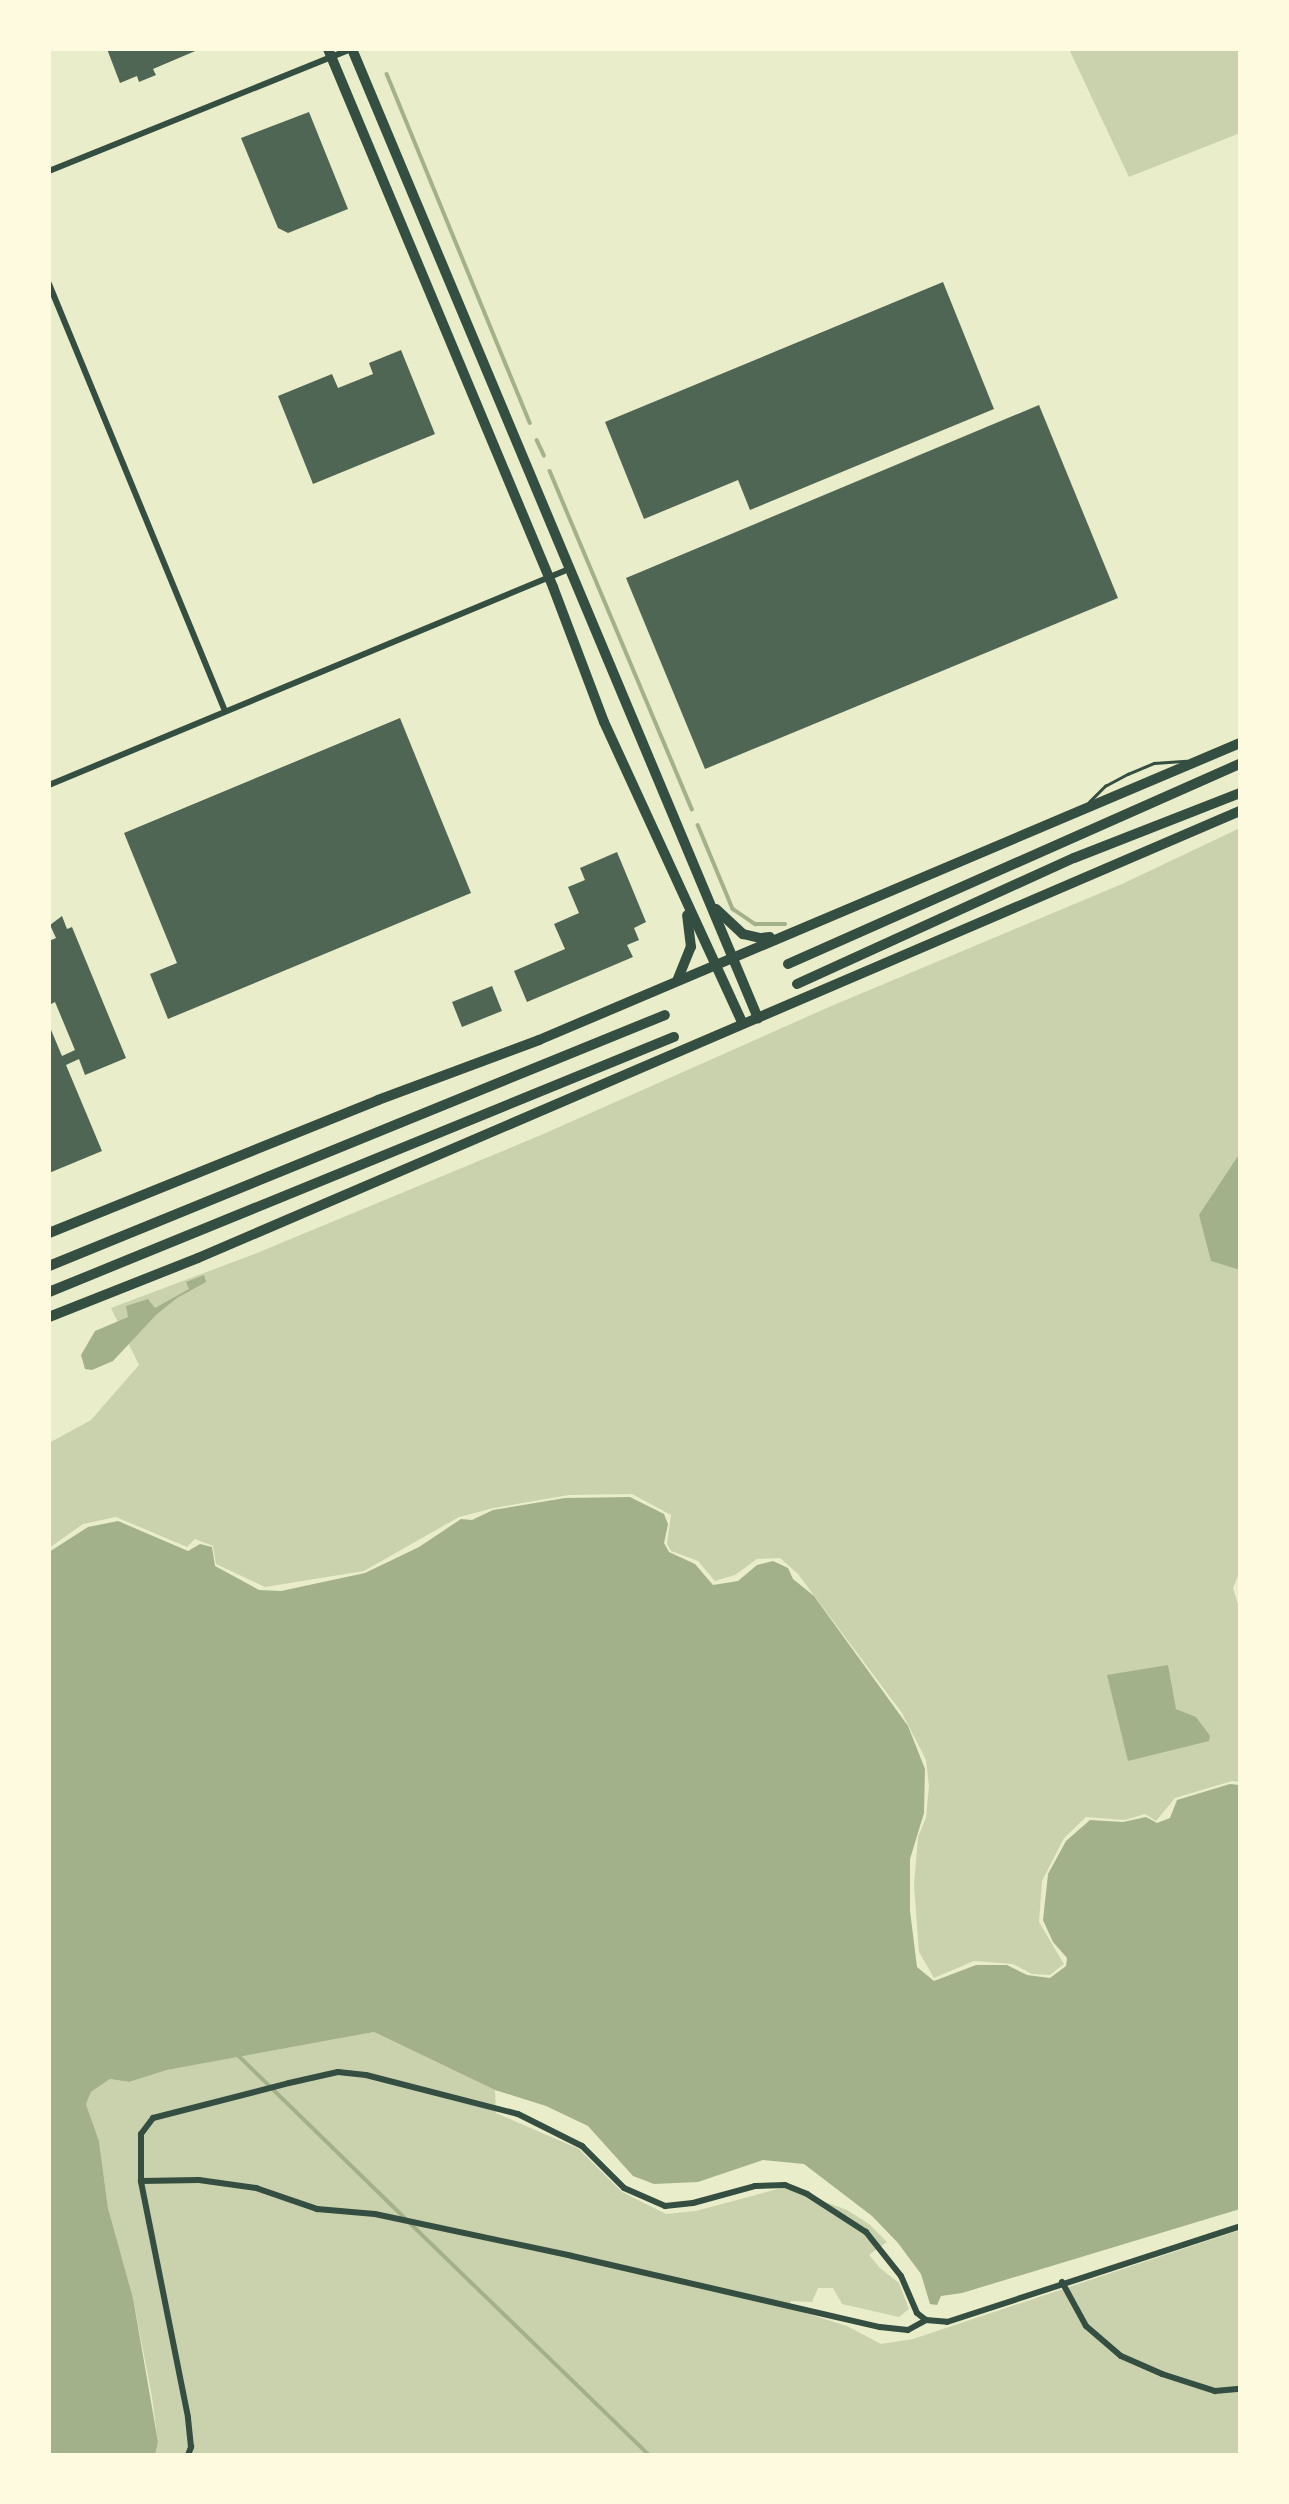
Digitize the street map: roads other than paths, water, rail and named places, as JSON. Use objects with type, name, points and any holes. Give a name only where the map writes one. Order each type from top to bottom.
[{"type":"highway","points":[[788,964],[1240,764]]},
{"type":"highway","points":[[797,984],[1074,858],[1240,793]]},
{"type":"highway","points":[[49,1266],[665,1016]]},
{"type":"highway","points":[[49,1292],[674,1037]]},
{"type":"main road","points":[[351,49],[758,1018]]},
{"type":"main road","points":[[330,53],[549,578],[604,722],[684,901],[743,1024]]},
{"type":"main road","points":[[49,1233],[378,1100],[539,1040],[1240,743]]},
{"type":"main road","points":[[49,1317],[198,1258],[1240,811]]},
{"type":"main road","points":[[704,891],[735,929],[761,939],[785,935]]},
{"type":"main road","points":[[677,981],[691,947],[684,901]]},
{"type":"street","points":[[49,171],[330,53],[351,49]]},
{"type":"street","points":[[49,284],[225,711]]},
{"type":"street","points":[[49,785],[571,568]]},
{"type":"street","points":[[188,2455],[191,2447],[188,2417],[141,2181],[141,2134],[153,2118],[219,2099],[338,2073],[366,2076],[518,2114],[582,2146],[624,2188],[665,2206],[694,2203],[755,2186],[785,2185],[807,2194],[866,2232],[901,2276],[917,2313],[926,2320],[947,2322],[1062,2282],[1240,2226]]},
{"type":"street","points":[[141,2181],[199,2180],[256,2188],[317,2209],[375,2214],[880,2327],[908,2330],[926,2320]]},
{"type":"street","points":[[1062,2282],[1086,2326],[1121,2356],[1162,2374],[1215,2391],[1240,2389]]},
{"type":"waterway","points":[[387,74],[530,423]]},
{"type":"waterway","points":[[537,440],[544,455]]},
{"type":"waterway","points":[[550,471],[692,809]]},
{"type":"waterway","points":[[698,825],[733,909],[755,924],[785,924]]},
{"type":"waterway","points":[[239,2056],[406,2219]]},
{"type":"waterway","points":[[411,2224],[649,2455]]}]
